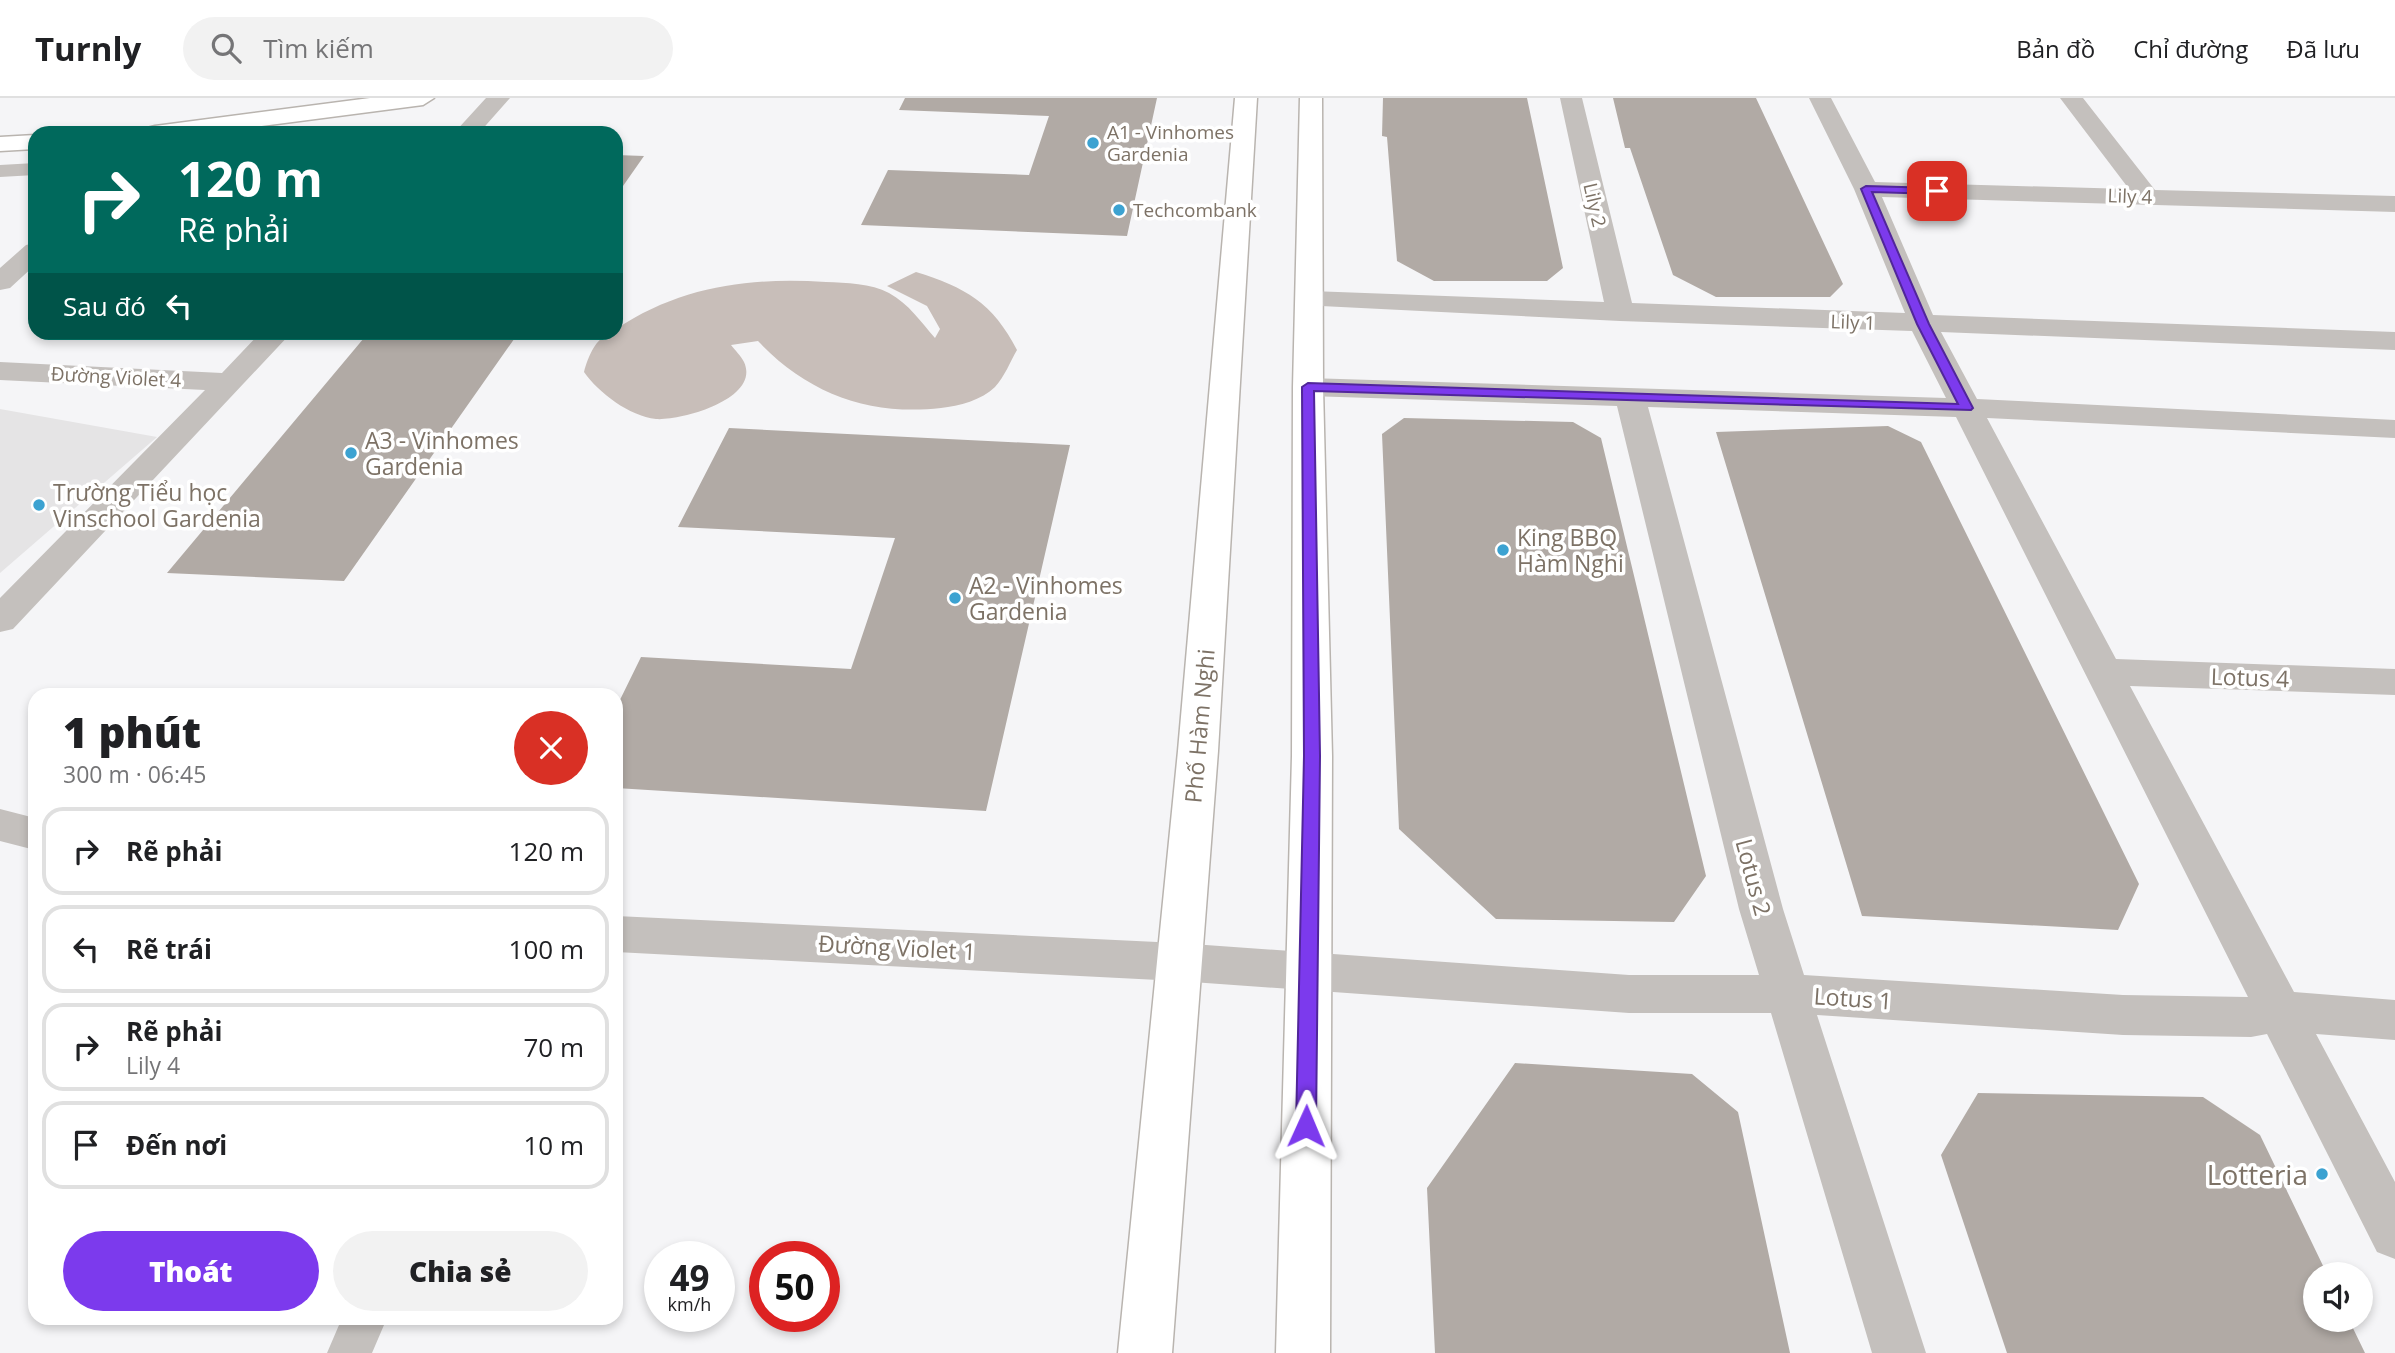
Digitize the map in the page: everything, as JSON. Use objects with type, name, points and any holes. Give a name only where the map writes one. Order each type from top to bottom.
[{"type":"main road","points":[[217,126],[423,98]]},
{"type":"main road","name":"Phố Hàm Nghi","points":[[1145,1353],[1198,751],[1247,98]]},
{"type":"main road","points":[[1303,1353],[1312,756],[1308,387],[1311,98]]},
{"type":"main road","points":[[0,144],[28,142]]},
{"type":"street","points":[[473,126],[499,98]]},
{"type":"street","name":"Lily 2","points":[[1571,98],[1620,313]]},
{"type":"street","points":[[1820,98],[1866,189],[1923,324],[2395,1234]]},
{"type":"street","points":[[2071,98],[2148,197]]},
{"type":"street","name":"Lily 4","points":[[1866,189],[2395,205]]},
{"type":"street","points":[[0,282],[28,257]]},
{"type":"street","name":"Lily 1","points":[[1311,299],[2395,341]]},
{"type":"street","points":[[0,620],[271,340]]},
{"type":"street","name":"Đường Violet 4","points":[[0,371],[232,382]]},
{"type":"street","points":[[1308,387],[1966,408],[2395,429]]},
{"type":"street","name":"Lotus 2","points":[[1630,396],[1761,909],[1899,1353]]},
{"type":"street","name":"Lotus 4","points":[[2105,672],[2395,682]]},
{"type":"street","points":[[0,825],[28,832]]},
{"type":"street","name":"Đường Violet 1","points":[[623,934],[1310,971]]},
{"type":"street","name":"Lotus 1","points":[[1310,971],[1629,994],[1789,994],[2123,1015],[2251,1017],[2281,1011],[2395,1020]]},
{"type":"lane","points":[[0,171],[28,169]]},
{"type":"lane","points":[[349,1353],[362,1325]]},
{"type":"shaded area","points":[[916,272],[949,284],[976,299],[998,320],[1017,350],[999,383],[977,399],[941,408],[915,410],[865,404],[819,388],[777,359],[758,341],[731,345],[744,362],[746,375],[741,387],[730,397],[699,412],[656,419],[625,408],[598,388],[584,372],[599,341],[623,340],[623,325],[641,314],[691,294],[743,283],[798,281],[874,287],[903,302],[935,338],[940,329],[927,306],[887,286]]},
{"type":"shaded area","name":"Trường Tiểu học Vinschool Gardenia","points":[[0,409],[157,437],[0,573]]},
{"type":"building","name":"A1 - Vinhomes Gardenia","points":[[905,98],[1157,98],[1127,236],[861,225],[888,170],[1029,175],[1049,116],[899,110]]},
{"type":"building","points":[[1383,98],[1527,98],[1563,268],[1547,281],[1434,281],[1397,261],[1387,137],[1382,136]]},
{"type":"building","points":[[1613,98],[1756,98],[1843,284],[1830,297],[1716,297],[1673,275],[1630,148],[1625,148]]},
{"type":"building","points":[[623,155],[644,156],[623,186]]},
{"type":"building","name":"A3 - Vinhomes Gardenia","points":[[362,340],[513,340],[344,581],[167,573]]},
{"type":"building","points":[[1404,418],[1573,422],[1601,438],[1706,876],[1674,922],[1496,919],[1399,829],[1382,434]]},
{"type":"building","points":[[1888,426],[1921,442],[2139,884],[2118,930],[1862,916],[1716,432]]},
{"type":"building","name":"A2 - Vinhomes Gardenia","points":[[729,428],[1070,445],[986,811],[623,788],[623,694],[641,657],[851,669],[895,538],[678,527]]},
{"type":"building","points":[[1515,1063],[1692,1074],[1738,1112],[1790,1353],[1435,1353],[1427,1188]]},
{"type":"building","points":[[1978,1093],[2203,1097],[2260,1135],[2321,1262],[2303,1262],[2303,1332],[2355,1332],[2365,1353],[2007,1353],[1941,1155]]},
{"type":"place","name":"A1 - Vinhomes Gardenia","points":[[1093,143]]},
{"type":"place","name":"Techcombank","points":[[1119,210]]},
{"type":"place","name":"A3 - Vinhomes Gardenia","points":[[351,453]]},
{"type":"place","name":"Trường Tiểu học Vinschool Gardenia","points":[[39,505]]},
{"type":"place","name":"King BBQ Hàm Nghi","points":[[1503,550]]},
{"type":"place","name":"A2 - Vinhomes Gardenia","points":[[955,598]]},
{"type":"place","name":"Lotteria","points":[[2322,1174]]},
{"type":"route","points":[[1306,1126],[1312,756],[1308,387],[1966,408],[1923,324],[1866,189],[1937,191]]}]
